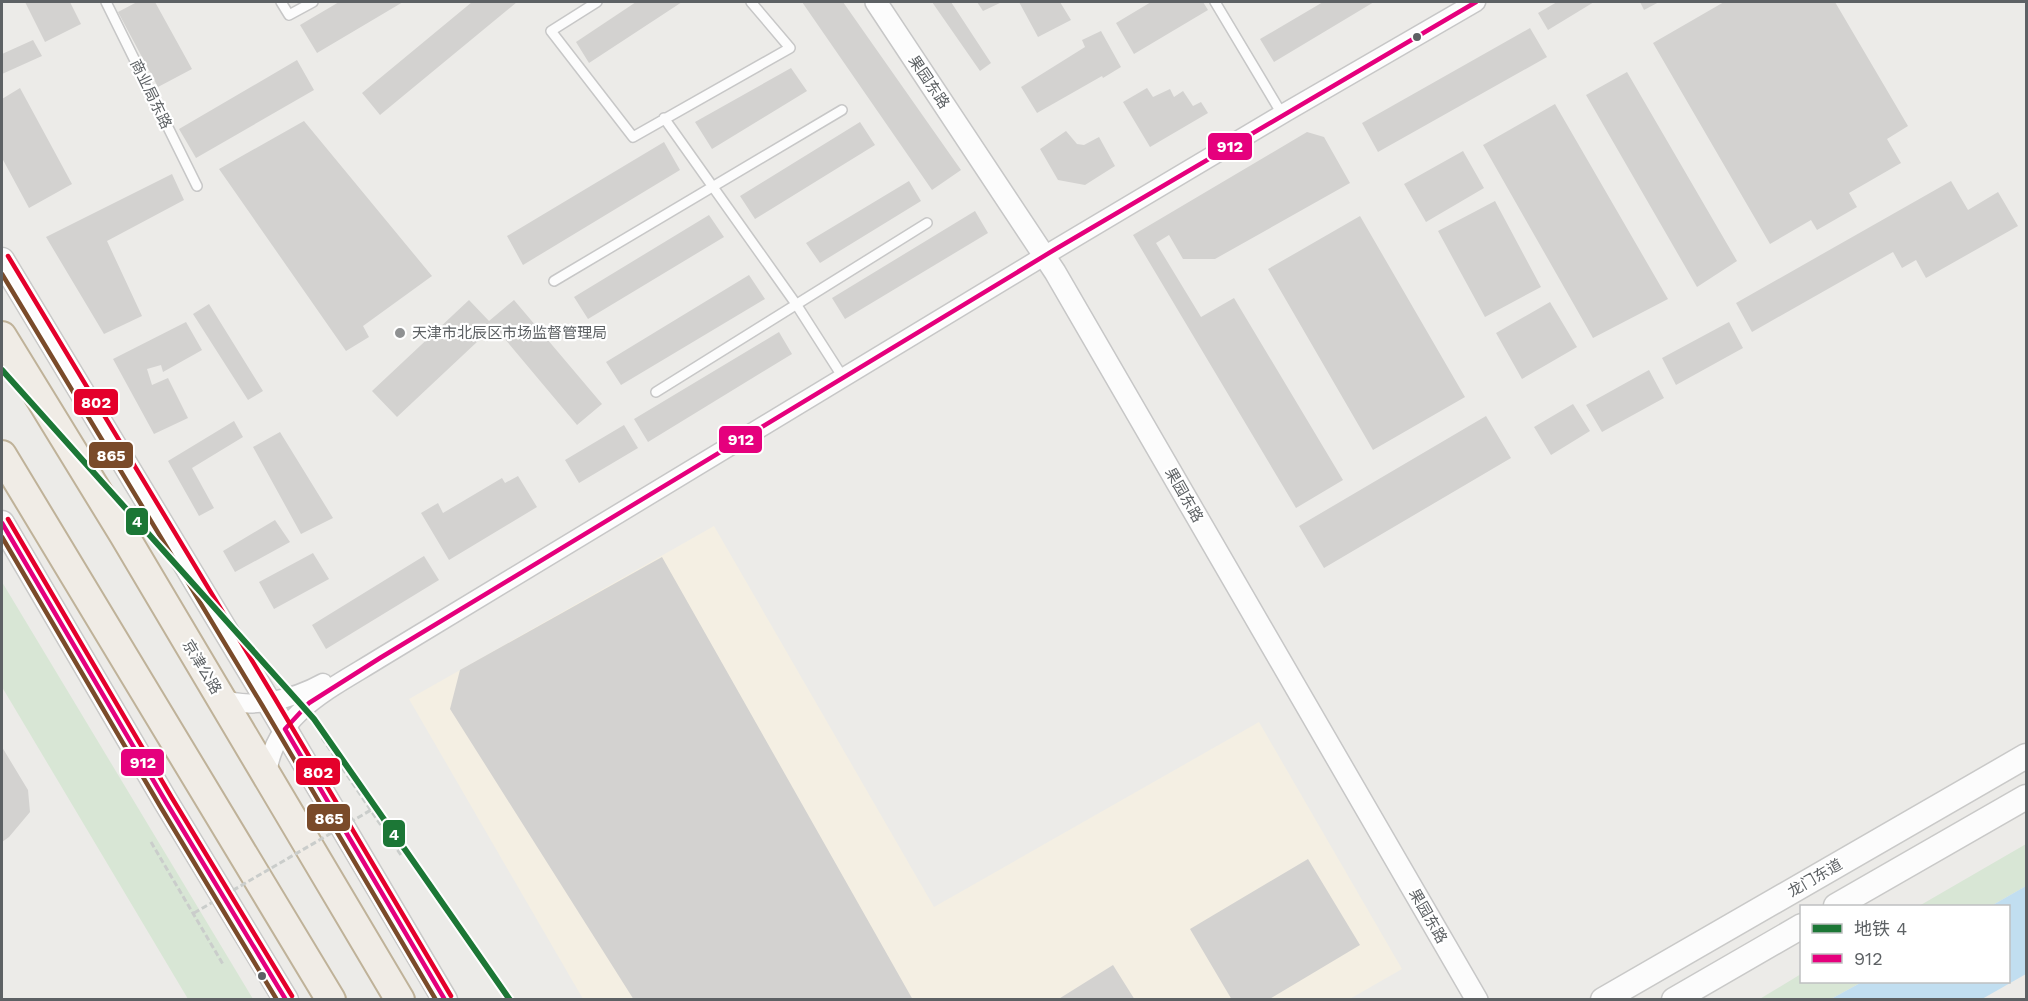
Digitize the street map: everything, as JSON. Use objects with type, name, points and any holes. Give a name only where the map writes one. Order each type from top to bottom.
[{"type":"highway","name":"京津公路","points":[[2,336],[400,999]]},
{"type":"highway","points":[[2,454],[331,999]]},
{"type":"main road","points":[[2,260],[445,999]]},
{"type":"main road","points":[[2,523],[166,802],[286,999]]},
{"type":"main road","name":"龙门东道","points":[[1603,999],[2026,756]]},
{"type":"main road","points":[[1838,905],[2026,797]]},
{"type":"main road","points":[[1674,999],[1800,927]]},
{"type":"street","name":"果园东路","points":[[876,2],[1048,250],[1477,999]]},
{"type":"street","name":"果园东路","points":[[888,2],[1048,250],[1488,999]]},
{"type":"street","points":[[267,776],[272,752],[285,729],[299,711],[309,703],[1048,250],[1468,2]]},
{"type":"street","points":[[221,698],[229,702],[252,704],[301,693],[321,685],[842,375]]},
{"type":"lane","name":"商业局东路","points":[[106,2],[197,186]]},
{"type":"lane","points":[[281,2],[289,15],[313,2]]},
{"type":"lane","points":[[597,2],[551,31],[633,137],[790,48],[751,2]]},
{"type":"lane","points":[[1215,2],[1280,111]]},
{"type":"lane","points":[[554,281],[842,110]]},
{"type":"lane","points":[[664,118],[796,304],[842,375]]},
{"type":"lane","points":[[656,392],[927,223]]},
{"type":"path","points":[[322,738],[401,855]]},
{"type":"path","points":[[194,913],[371,810]]},
{"type":"path","points":[[152,842],[224,966]]},
{"type":"shaded area","points":[[714,526],[934,907],[1259,722],[1402,969],[1348,1000],[583,999],[409,699]]},
{"type":"green space","points":[[2,582],[253,999],[188,999],[2,687]]},
{"type":"green space","points":[[2026,844],[2026,886],[1993,905],[1921,905]]},
{"type":"green space","points":[[1800,975],[1800,983],[1860,983],[1831,999],[1758,1000]]},
{"type":"water","points":[[2026,886],[2026,974],[1982,999],[1831,999],[1860,983],[2010,983],[2010,905],[1993,905]]},
{"type":"building","points":[[25,2],[70,2],[81,24],[45,42]]},
{"type":"building","points":[[137,2],[155,2],[192,69],[158,87],[118,12]]},
{"type":"building","points":[[339,2],[403,2],[317,53],[300,25]]},
{"type":"building","points":[[472,2],[517,2],[380,115],[362,93]]},
{"type":"building","points":[[636,2],[682,2],[589,63],[576,42]]},
{"type":"building","points":[[802,2],[843,2],[961,170],[932,190]]},
{"type":"building","points":[[932,2],[951,2],[991,63],[980,71]]},
{"type":"building","points":[[977,2],[1002,2],[983,11]]},
{"type":"building","points":[[1019,2],[1060,2],[1071,20],[1038,37]]},
{"type":"building","points":[[1151,2],[1203,2],[1208,10],[1134,54],[1116,23]]},
{"type":"building","points":[[1323,2],[1374,2],[1274,62],[1260,39]]},
{"type":"building","points":[[1557,2],[1594,2],[1548,30],[1538,13]]},
{"type":"building","points":[[1640,2],[1659,2],[1644,10]]},
{"type":"building","points":[[1724,2],[1835,2],[1908,126],[1887,139],[1901,163],[1849,193],[1857,207],[1817,230],[1811,220],[1770,244],[1653,43]]},
{"type":"building","points":[[1530,28],[1547,57],[1378,152],[1362,123]]},
{"type":"building","points":[[1101,31],[1121,67],[1037,113],[1021,87],[1085,47],[1082,40]]},
{"type":"building","points":[[33,40],[42,56],[2,74],[2,54]]},
{"type":"building","points":[[297,60],[314,90],[196,158],[179,129]]},
{"type":"building","points":[[791,68],[807,91],[712,149],[695,122]]},
{"type":"building","points":[[1627,72],[1737,261],[1697,287],[1586,95]]},
{"type":"building","points":[[20,88],[72,184],[29,208],[2,158],[2,99]]},
{"type":"building","points":[[1147,88],[1153,97],[1170,89],[1174,97],[1183,91],[1193,106],[1201,102],[1208,113],[1150,147],[1123,102]]},
{"type":"building","points":[[1555,104],[1668,299],[1593,338],[1483,145]]},
{"type":"building","points":[[304,121],[432,276],[363,326],[369,337],[346,351],[219,169]]},
{"type":"building","points":[[860,122],[875,145],[755,219],[740,196]]},
{"type":"building","points":[[1066,131],[1077,144],[1084,145],[1099,137],[1115,166],[1085,185],[1058,180],[1040,149]]},
{"type":"building","points":[[1307,132],[1324,137],[1350,183],[1215,259],[1183,259],[1169,235],[1156,243],[1201,317],[1234,298],[1343,480],[1296,508],[1133,235]]},
{"type":"building","points":[[664,142],[680,170],[523,265],[507,236]]},
{"type":"building","points":[[1463,151],[1484,188],[1426,222],[1404,184]]},
{"type":"building","points":[[172,174],[184,200],[107,241],[142,316],[104,334],[46,237]]},
{"type":"building","points":[[909,181],[921,201],[820,263],[806,243]]},
{"type":"building","points":[[1951,181],[1968,210],[1998,192],[2018,226],[1926,278],[1916,260],[1902,268],[1893,252],[1752,332],[1736,303]]},
{"type":"building","points":[[1495,201],[1541,287],[1485,317],[1438,231]]},
{"type":"building","points":[[975,211],[988,233],[845,319],[832,298]]},
{"type":"building","points":[[709,215],[724,237],[588,319],[574,297]]},
{"type":"building","points":[[1360,216],[1465,397],[1373,450],[1268,269]]},
{"type":"building","points":[[749,275],[765,299],[621,385],[606,362]]},
{"type":"building","points":[[469,300],[489,321],[514,300],[602,404],[577,425],[494,326],[397,417],[372,391]]},
{"type":"building","points":[[1550,302],[1577,347],[1522,379],[1496,333]]},
{"type":"building","points":[[209,304],[263,391],[248,400],[193,314]]},
{"type":"building","points":[[186,322],[202,350],[163,372],[161,365],[147,369],[152,385],[168,378],[188,418],[154,434],[113,359]]},
{"type":"building","points":[[1729,322],[1743,348],[1676,385],[1662,358]]},
{"type":"building","points":[[779,332],[792,354],[648,442],[634,419]]},
{"type":"building","points":[[1649,370],[1664,398],[1602,432],[1586,405]]},
{"type":"building","points":[[1573,404],[1590,431],[1551,455],[1534,427]]},
{"type":"building","points":[[1486,416],[1511,458],[1324,568],[1299,526]]},
{"type":"building","points":[[234,421],[243,437],[192,468],[214,508],[199,516],[168,461]]},
{"type":"building","points":[[624,425],[638,448],[579,483],[565,460]]},
{"type":"building","points":[[280,432],[333,518],[301,534],[253,447]]},
{"type":"building","points":[[518,476],[537,507],[449,560],[421,513],[438,503],[443,513],[502,478],[505,483]]},
{"type":"building","points":[[275,520],[290,542],[235,572],[223,551]]},
{"type":"building","points":[[313,553],[329,579],[274,609],[259,582]]},
{"type":"building","points":[[424,556],[439,580],[326,649],[312,625]]},
{"type":"building","points":[[662,557],[913,1000],[634,1000],[450,709],[460,670]]},
{"type":"building","points":[[2,747],[28,790],[30,812],[2,842]]},
{"type":"building","points":[[1308,859],[1360,945],[1268,1000],[1232,1000],[1190,929]]},
{"type":"building","points":[[1113,965],[1135,1000],[1057,1000]]},
{"type":"metro line","name":"4","points":[[2,370],[314,719],[510,1000]]},
{"type":"transit line","name":"912","points":[[445,1000],[285,729],[309,703],[1054,250],[1476,2]]},
{"type":"transit line","name":"802","points":[[8,256],[451,996]]},
{"type":"transit line","name":"865","points":[[2,274],[262,705],[436,1000]]},
{"type":"transit line","name":"802","points":[[8,519],[172,798],[292,996]]},
{"type":"transit line","name":"912","points":[[2,523],[166,802],[286,1000]]},
{"type":"transit line","name":"865","points":[[2,537],[277,1000]]},
{"type":"place","name":"天津市北辰区市场监督管理局","points":[[400,333]]}]
